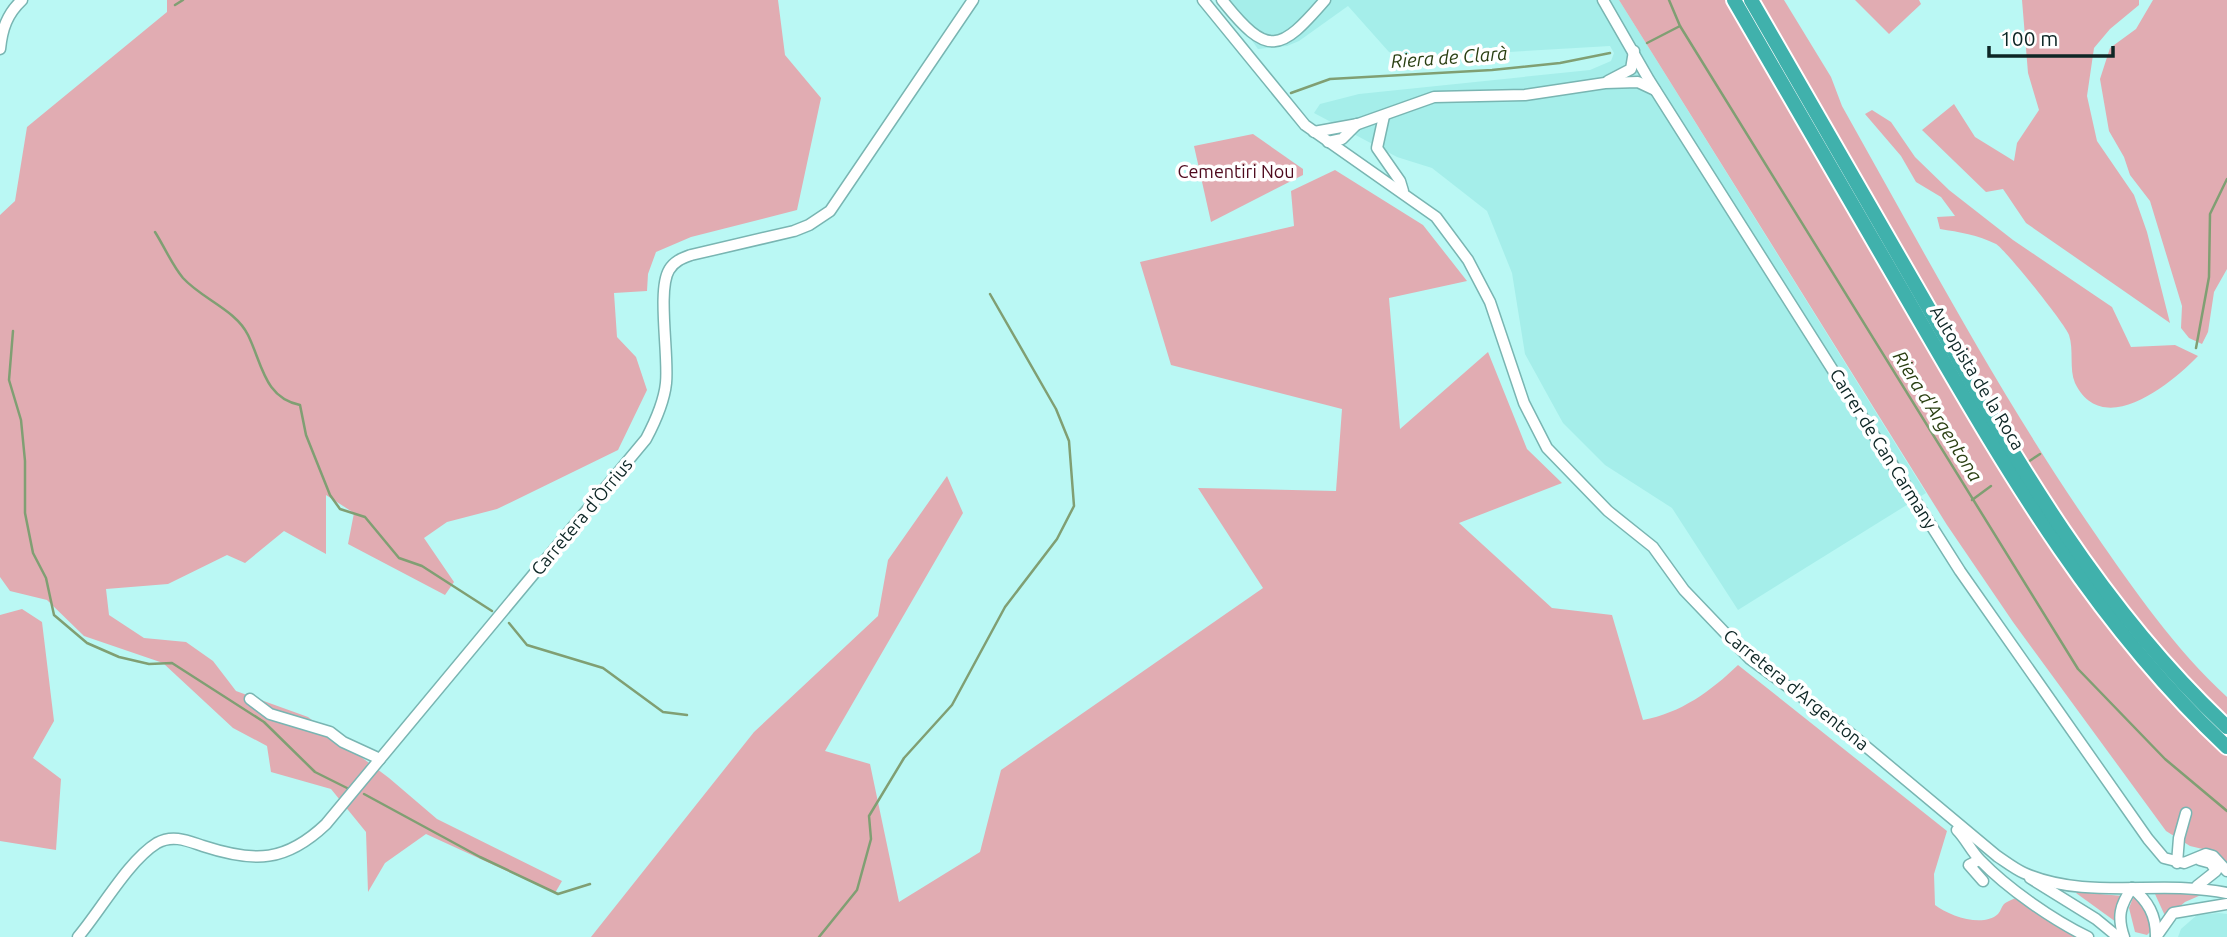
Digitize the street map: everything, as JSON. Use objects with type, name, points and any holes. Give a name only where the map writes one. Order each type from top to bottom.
[{"type":"highway","name":"Autopista de la Roca","points":[[1734,0],[1977,420],[2043,525],[2129,643],[2204,726],[2227,747]]},
{"type":"highway","name":"Autopista de la Roca","points":[[1751,0],[1942,333],[2039,492],[2123,614],[2171,671],[2227,727]]},
{"type":"street","points":[[0,49],[1,32],[11,10],[22,0]]},
{"type":"street","name":"Carretera d'Òrrius","points":[[78,937],[133,867],[156,844],[172,838],[253,857],[291,851],[326,824],[646,439],[658,416],[666,387],[665,292],[668,271],[681,258],[794,231],[830,211],[972,0]]},
{"type":"street","name":"Carretera d'Argentona","points":[[1203,0],[1288,107],[1314,132],[1403,191],[1436,217],[1468,260],[1490,302],[1524,402],[1547,448],[1608,511],[1653,547],[1684,590],[1733,643],[1997,856],[2024,873],[2086,887],[2197,886],[2227,892]]},
{"type":"street","points":[[1222,0],[1247,29],[1266,42],[1285,41],[1325,0]]},
{"type":"street","name":"Carrer de Can Carmany","points":[[1603,0],[1656,90],[1960,571],[2148,839],[2164,858],[2177,863]]},
{"type":"street","points":[[1605,83],[1631,69],[1634,51]]},
{"type":"street","points":[[1314,132],[1357,124],[1434,97],[1525,94],[1605,83],[1638,82],[1656,90]]},
{"type":"street","points":[[1384,116],[1377,148],[1400,181],[1403,191]]},
{"type":"street","points":[[1328,142],[1342,139],[1357,124]]},
{"type":"street","points":[[250,699],[270,714],[330,732],[342,742],[380,759]]},
{"type":"street","points":[[1937,805],[1941,815],[1964,836],[1979,860],[2067,927],[2088,937]]},
{"type":"street","points":[[2186,813],[2179,838],[2177,863],[2206,854],[2213,856],[2227,871]]},
{"type":"street","points":[[2196,859],[2211,863],[2216,871],[2197,886]]},
{"type":"street","points":[[1979,860],[1969,865],[1983,881]]},
{"type":"street","points":[[2024,873],[2096,919],[2118,937]]},
{"type":"street","points":[[2123,937],[2119,915],[2121,903],[2132,888],[2142,897],[2153,914],[2156,937]]},
{"type":"street","points":[[2156,937],[2172,913],[2227,904]]},
{"type":"shaded area","points":[[1223,0],[1619,0],[1926,493],[1738,610],[1672,508],[1605,465],[1563,423],[1525,354],[1512,273],[1487,211],[1432,168],[1397,157],[1314,113],[1320,104],[1359,94],[1590,70],[1611,61],[1614,53],[1610,46],[1405,58],[1389,52],[1348,6],[1299,41],[1287,46],[1258,49]]},
{"type":"shaded area","points":[[2227,914],[2227,937],[2178,937],[2181,929],[2197,915]]},
{"type":"green space","points":[[167,0],[778,0],[785,55],[821,98],[797,210],[691,237],[656,252],[648,274],[647,291],[614,293],[617,337],[636,357],[647,390],[618,450],[497,509],[447,522],[424,538],[454,582],[445,595],[348,544],[354,513],[326,495],[326,554],[284,531],[245,563],[227,555],[168,584],[106,589],[109,615],[144,638],[186,642],[213,661],[236,691],[308,717],[389,778],[437,819],[562,881],[555,893],[426,834],[385,863],[368,892],[366,832],[331,789],[271,772],[267,746],[233,728],[163,663],[84,636],[47,600],[10,591],[0,577],[0,215],[15,201],[27,127],[167,12]]},
{"type":"green space","points":[[1619,0],[1784,0],[1831,77],[1842,106],[1963,322],[2026,428],[2109,554],[2156,618],[2190,659],[2227,697],[2227,862],[2211,851],[2190,846],[2166,831],[2013,622],[1947,525]]},
{"type":"green space","points":[[1855,0],[1919,0],[1921,4],[1889,34]]},
{"type":"green space","points":[[2022,0],[2139,0],[2139,5],[2110,29],[2094,48],[2087,96],[2097,141],[2134,195],[2147,232],[2170,323],[2026,223],[2003,189],[1986,192],[1922,130],[1954,104],[1975,137],[2014,161],[2017,143],[2039,110],[2028,73]]},
{"type":"green space","points":[[2153,0],[2227,0],[2227,269],[2214,292],[2208,332],[2202,344],[2189,338],[2181,328],[2182,306],[2150,201],[2130,175],[2124,157],[2109,131],[2100,79],[2110,48],[2136,29]]},
{"type":"green space","points":[[1872,110],[1891,122],[1915,157],[1949,190],[2013,240],[2112,307],[2131,347],[2175,345],[2198,356],[2155,392],[2137,401],[2119,407],[2102,407],[2087,399],[2075,383],[2069,335],[2058,317],[1996,244],[1975,236],[1940,229],[1937,217],[1955,216],[1941,197],[1916,182],[1901,156],[1865,114]]},
{"type":"green space","name":"Cementiri Nou","points":[[1253,134],[1303,169],[1303,175],[1211,222],[1194,146]]},
{"type":"green space","points":[[1335,170],[1423,225],[1467,281],[1389,298],[1400,429],[1488,352],[1527,449],[1562,483],[1459,523],[1552,608],[1612,615],[1643,720],[1670,712],[1695,700],[1738,665],[1947,831],[1934,874],[1935,905],[1966,919],[1984,920],[1998,914],[2004,904],[2019,896],[2075,937],[591,937],[754,732],[878,616],[888,560],[947,476],[963,513],[825,751],[870,764],[899,902],[980,852],[1001,770],[1263,588],[1198,488],[1336,491],[1342,409],[1171,365],[1140,262],[1294,226],[1291,191]]},
{"type":"green space","points":[[22,609],[42,622],[54,721],[33,758],[61,779],[56,850],[0,841],[0,615]]},
{"type":"green space","points":[[2076,893],[2123,896],[2116,922]]},
{"type":"green space","points":[[2155,894],[2201,895],[2185,902],[2166,918]]},
{"type":"green space","points":[[2133,898],[2140,898],[2152,930],[2147,935],[2135,932],[2129,908]]},
{"type":"waterway","points":[[175,5],[183,0]]},
{"type":"waterway","name":"Riera d'Argentona","points":[[1669,0],[1680,26],[2078,669],[2165,759],[2227,811]]},
{"type":"waterway","name":"Riera de Clarà","points":[[1647,43],[1680,26]]},
{"type":"waterway","name":"Riera de Clarà","points":[[1291,93],[1330,79],[1492,70],[1560,63],[1610,53]]},
{"type":"waterway","points":[[2196,348],[2209,277],[2210,214],[2227,179]]},
{"type":"waterway","points":[[155,232],[183,278],[243,326],[271,387],[288,401],[300,405],[306,435],[330,495],[340,509],[365,517],[399,558],[422,566],[492,611]]},
{"type":"waterway","points":[[819,937],[857,890],[871,839],[869,816],[904,758],[952,705],[1005,607],[1057,539],[1074,506],[1069,441],[1056,409],[990,294]]},
{"type":"waterway","points":[[13,331],[9,380],[21,420],[25,461],[25,513],[33,553],[46,578],[54,615],[87,643],[119,657],[149,664],[172,663],[264,722],[315,772],[347,788]]},
{"type":"waterway","points":[[2028,462],[2040,454]]},
{"type":"waterway","points":[[1972,500],[1991,486]]},
{"type":"waterway","points":[[509,623],[527,645],[603,668],[663,712],[687,715]]},
{"type":"waterway","points":[[364,794],[480,857],[558,894],[590,884]]}]
